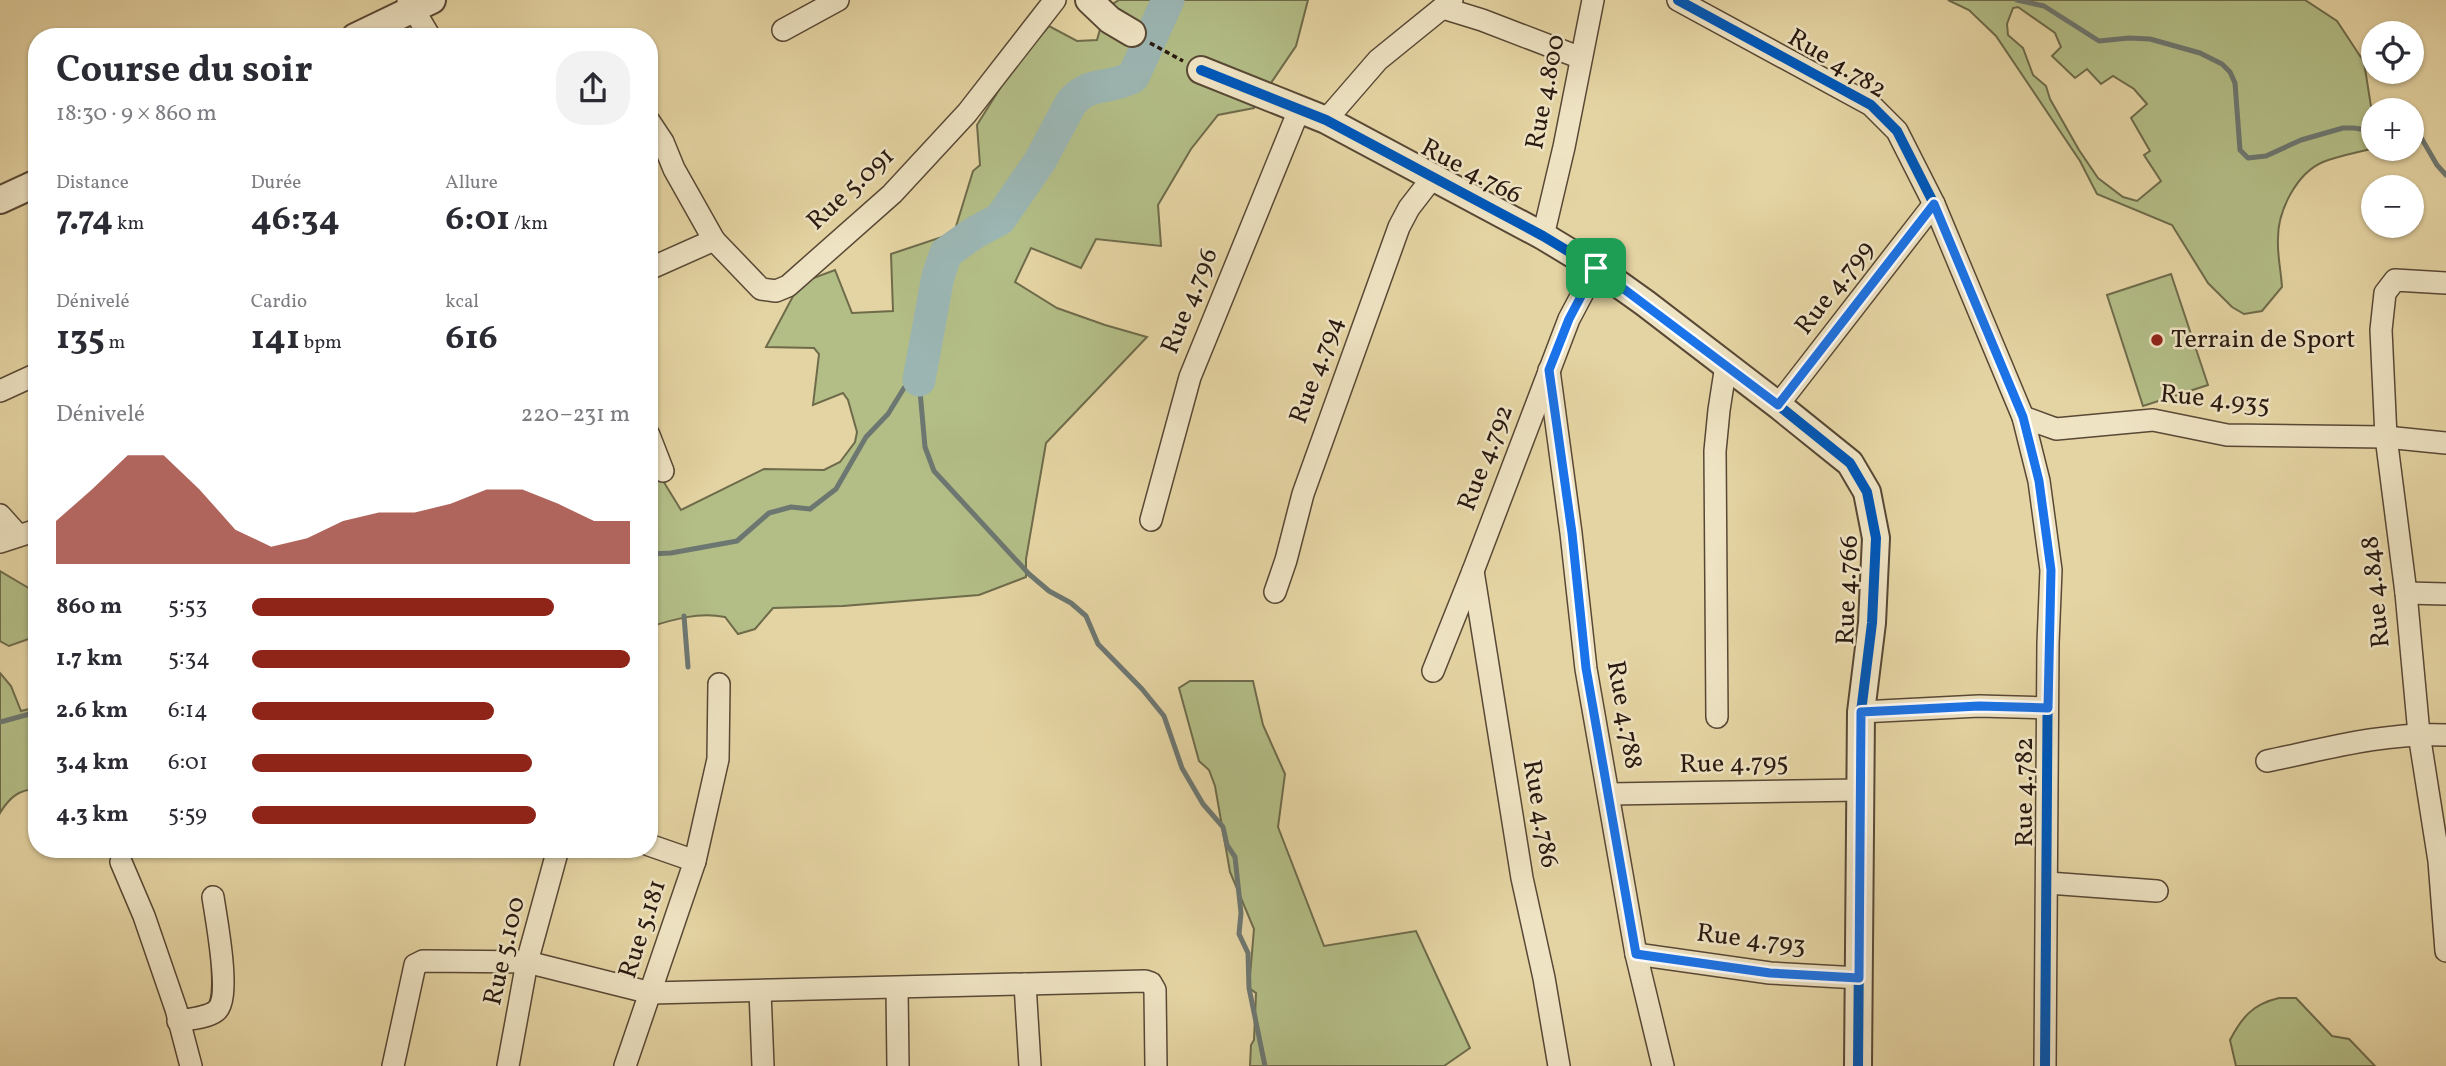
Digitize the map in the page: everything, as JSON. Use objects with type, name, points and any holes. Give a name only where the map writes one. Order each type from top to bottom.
[{"type":"street","points":[[783,30],[838,0]]},
{"type":"street","name":"Rue 5.091","points":[[713,240],[761,289],[776,291],[788,286],[892,194],[967,113],[1055,0]]},
{"type":"street","points":[[1088,0],[1110,20],[1132,33]]},
{"type":"street","name":"Rue 4.800","points":[[1543,236],[1593,0]]},
{"type":"street","name":"Rue 4.782","points":[[1678,0],[1871,105],[1896,131],[1934,204],[2023,417],[2039,481],[2051,570],[2045,1066]]},
{"type":"street","points":[[372,28],[418,3],[427,28]]},
{"type":"street","points":[[1326,121],[1378,60],[1447,4],[1581,58]]},
{"type":"street","name":"Rue 4.766","points":[[1200,70],[1326,121],[1543,236],[1596,268],[1726,365],[1850,463],[1867,492],[1876,538],[1872,624],[1861,712],[1858,1066]]},
{"type":"street","name":"Rue 4.796","points":[[1151,520],[1189,377],[1299,110]]},
{"type":"street","points":[[658,134],[713,240],[658,265]]},
{"type":"street","name":"Rue 4.794","points":[[1275,592],[1303,494],[1399,227],[1409,208],[1433,177]]},
{"type":"street","points":[[0,200],[28,187]]},
{"type":"street","name":"Rue 4.799","points":[[1778,405],[1934,204]]},
{"type":"street","name":"Rue 4.792","points":[[1433,671],[1569,319],[1596,268]]},
{"type":"street","name":"Rue 4.848","points":[[2446,282],[2395,280],[2385,293],[2381,330],[2386,437],[2406,593],[2419,734],[2439,861],[2446,951]]},
{"type":"street","points":[[1717,717],[1715,451],[1726,365]]},
{"type":"street","name":"Rue 4.788","points":[[1549,370],[1572,533],[1586,668],[1636,954],[1663,1066]]},
{"type":"street","points":[[0,391],[28,378]]},
{"type":"street","name":"Rue 4.935","points":[[2023,417],[2056,429],[2153,420],[2227,435],[2386,437],[2446,443]]},
{"type":"street","points":[[658,458],[663,471]]},
{"type":"street","points":[[0,515],[18,536]]},
{"type":"street","name":"Rue 4.786","points":[[1473,571],[1520,865],[1559,1066]]},
{"type":"street","points":[[2406,593],[2446,594]]},
{"type":"street","name":"Rue 5.181","points":[[625,1066],[695,861],[718,759],[719,684]]},
{"type":"street","points":[[1861,712],[1979,706],[2048,708]]},
{"type":"street","points":[[2267,761],[2419,734],[2446,735]]},
{"type":"street","name":"Rue 4.795","points":[[1609,794],[1860,790]]},
{"type":"street","points":[[658,848],[695,861]]},
{"type":"street","name":"Rue 5.100","points":[[508,1066],[527,962],[556,858]]},
{"type":"street","points":[[121,862],[144,916],[191,1066]]},
{"type":"street","points":[[2048,883],[2157,891]]},
{"type":"street","points":[[178,1021],[213,1013],[219,1009],[223,1000],[213,897]]},
{"type":"street","name":"Rue 4.793","points":[[1636,954],[1770,973],[1859,978]]},
{"type":"street","points":[[393,1066],[415,965],[433,961],[527,962],[651,993],[1145,981],[1151,983],[1155,990],[1156,1066]]},
{"type":"street","points":[[1025,984],[1030,1066]]},
{"type":"street","points":[[897,988],[898,1066]]},
{"type":"street","points":[[760,991],[763,1066]]},
{"type":"path","points":[[1132,33],[1200,70]]},
{"type":"green space","points":[[1119,0],[1308,0],[1296,46],[1254,108],[1218,115],[1191,149],[1158,205],[1161,246],[1096,239],[1081,268],[1031,248],[1015,282],[1057,308],[1147,337],[1046,443],[1026,559],[1026,577],[979,595],[843,606],[773,608],[755,629],[738,634],[725,617],[705,615],[658,624],[658,473],[681,510],[764,469],[824,470],[840,462],[855,442],[857,432],[848,400],[843,393],[813,405],[819,354],[814,348],[766,347],[800,283],[835,270],[852,313],[893,311],[891,254],[954,233],[973,171],[980,165],[977,125],[1014,66],[1049,26],[1077,41],[1097,40],[1106,8]]},
{"type":"green space","points":[[1948,0],[2305,0],[2337,21],[2361,57],[2361,84],[2367,84],[2370,98],[2361,98],[2361,151],[2323,162],[2297,183],[2285,205],[2279,227],[2278,250],[2282,287],[2262,311],[2244,314],[2232,307],[2208,283],[2172,225],[2097,194],[2080,161],[1996,36],[1969,10]],"holes":[[[2018,7],[2055,33],[2061,47],[2052,56],[2075,78],[2087,69],[2101,84],[2113,76],[2134,89],[2147,104],[2131,118],[2150,151],[2144,155],[2161,181],[2137,201],[2123,197],[2098,178],[2079,150],[2050,99],[2046,86],[2033,75],[2023,48],[2008,35],[2007,24],[2013,8]]]},
{"type":"green space","name":"Terrain de Sport","points":[[2171,274],[2208,385],[2143,406],[2107,295]]},
{"type":"green space","points":[[0,571],[28,588],[28,639],[9,646],[0,641]]},
{"type":"green space","points":[[0,673],[11,686],[21,711],[28,709],[28,790],[15,795],[0,813]]},
{"type":"green space","points":[[1190,681],[1253,681],[1263,725],[1285,774],[1278,827],[1324,946],[1416,931],[1470,1048],[1444,1066],[1250,1066],[1256,993],[1249,988],[1254,929],[1230,872],[1215,786],[1209,770],[1199,761],[1179,688]]},
{"type":"green space","points":[[2279,998],[2296,998],[2332,1036],[2349,1039],[2375,1066],[2236,1066],[2230,1040],[2239,1025],[2255,1008]]},
{"type":"waterway","points":[[919,380],[938,276],[946,253],[1000,219],[1040,161],[1071,103],[1078,96],[1093,88],[1133,77],[1168,0]]},
{"type":"waterway","points":[[2017,0],[2044,6],[2099,41],[2150,39],[2200,53],[2222,64],[2235,83],[2240,150],[2248,158],[2266,156],[2301,140],[2343,128],[2361,129]]},
{"type":"waterway","points":[[2424,143],[2446,175]]},
{"type":"waterway","points":[[658,554],[737,541],[769,513],[791,507],[810,509],[836,489],[866,437],[888,414],[904,388],[919,380],[925,447],[934,471],[1029,574],[1086,616],[1098,644],[1164,716],[1182,768],[1203,804],[1223,827],[1227,845],[1235,857],[1241,913],[1239,934],[1248,953],[1249,988],[1265,1066]]},
{"type":"waterway","points":[[684,616],[688,667]]},
{"type":"waterway","points":[[0,722],[28,714]]},
{"type":"cycle path","points":[[1678,0],[1871,105],[1897,131],[1934,204],[2023,417],[2039,481],[2051,570],[2048,643],[2045,1066]]},
{"type":"cycle path","points":[[1201,70],[1326,120],[1543,236],[1596,268],[1778,405],[1850,463],[1867,492],[1876,538],[1872,623],[1861,712],[1858,1066]]},
{"type":"place","name":"Terrain de Sport","points":[[2157,340]]},
{"type":"route","points":[[1934,204],[2023,417],[2039,481],[2051,570],[2048,708],[1979,706],[1861,712],[1859,978],[1770,973],[1636,954],[1586,668],[1572,533],[1549,370],[1569,319],[1596,268],[1778,405],[1934,204]]}]
